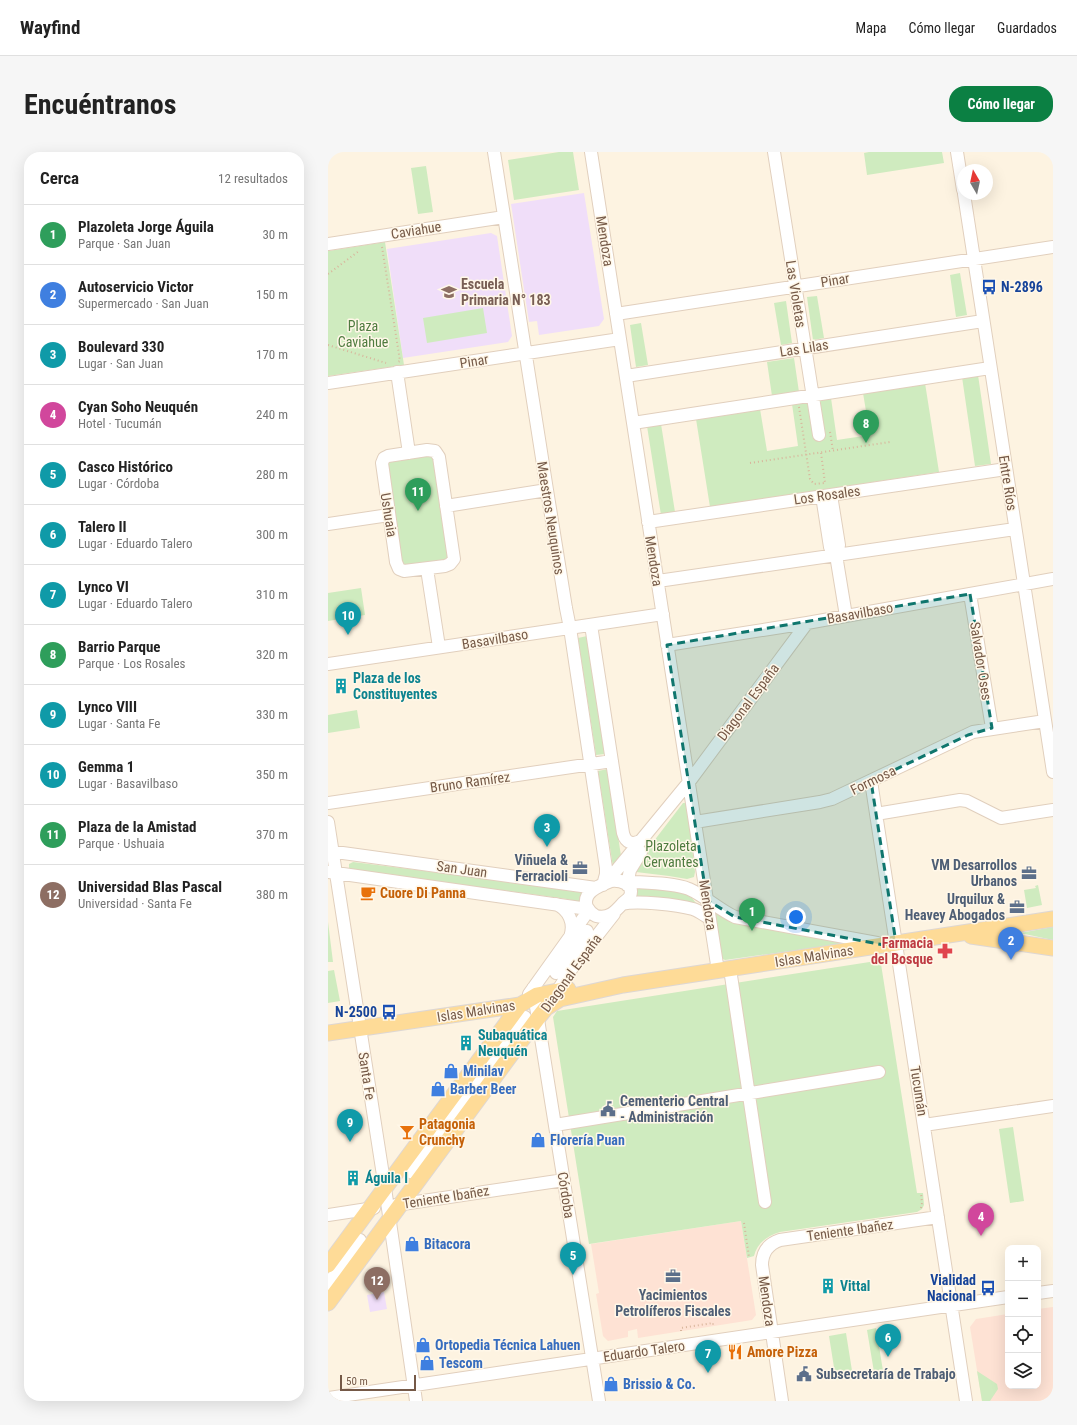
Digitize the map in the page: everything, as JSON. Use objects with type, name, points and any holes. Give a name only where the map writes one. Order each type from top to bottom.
[{"type":"main road","name":"Islas Malvinas","points":[[328,1033],[360,1028],[532,1012],[560,998],[623,985],[1053,919]]},
{"type":"main road","points":[[954,934],[1053,948]]},
{"type":"main road","name":"Islas Malvinas","points":[[532,1012],[534,992],[543,993],[588,986],[623,985]]},
{"type":"main road","name":"Diagonal España","points":[[328,1265],[356,1246],[393,1210],[408,1175],[504,1035],[532,1012]]},
{"type":"main road","name":"Diagonal España","points":[[328,1303],[356,1246],[370,1209],[385,1188],[408,1175],[515,1050],[532,1012]]},
{"type":"main road","points":[[504,1035],[516,1040],[515,1050]]},
{"type":"street","name":"Maestros Neuquinos","points":[[494,152],[591,764],[606,868],[606,874],[602,885]]},
{"type":"street","name":"Mendoza","points":[[591,152],[702,870],[710,918],[724,970],[749,1094],[765,1202]]},
{"type":"street","name":"Las Violetas","points":[[774,152],[819,435]]},
{"type":"street","points":[[957,152],[959,164]]},
{"type":"street","name":"Entre Ríos","points":[[965,200],[1053,772]]},
{"type":"street","name":"Caviahue","points":[[328,244],[504,217]]},
{"type":"street","name":"Pinar","points":[[616,314],[1053,246]]},
{"type":"street","name":"Las Lilas","points":[[626,376],[983,321]]},
{"type":"street","name":"Pinar","points":[[328,383],[395,367],[525,353],[620,339]]},
{"type":"street","points":[[395,367],[409,453]]},
{"type":"street","points":[[633,423],[990,368]]},
{"type":"street","name":"Ushuaia","points":[[430,450],[436,451],[446,506],[454,560],[453,562],[448,565],[427,569],[406,572],[401,570],[398,567],[389,515],[382,463],[384,458],[388,456],[430,450]]},
{"type":"street","name":"Los Rosales","points":[[648,522],[826,492],[1006,469]]},
{"type":"street","points":[[446,506],[547,490]]},
{"type":"street","points":[[826,492],[830,547],[836,555],[846,616]]},
{"type":"street","points":[[328,524],[389,515]]},
{"type":"street","points":[[658,581],[1016,529]]},
{"type":"street","points":[[427,569],[438,647]]},
{"type":"street","name":"Basavilbaso","points":[[667,645],[808,623],[1053,580]]},
{"type":"street","name":"Salvador Oses","points":[[970,594],[992,728]]},
{"type":"street","name":"Basavilbaso","points":[[328,664],[663,614]]},
{"type":"street","name":"Diagonal España","points":[[689,782],[632,865],[625,882],[630,894],[628,899],[610,916],[600,917],[594,915],[586,904],[587,898],[592,891],[602,885],[642,840],[689,782],[808,623]]},
{"type":"street","points":[[591,624],[624,837],[630,843],[635,843],[642,840]]},
{"type":"street","name":"Formosa","points":[[695,822],[825,801],[839,796],[973,732],[1045,721]]},
{"type":"street","name":"Bruno Ramírez","points":[[328,803],[612,761]]},
{"type":"street","name":"Tucumán","points":[[871,781],[890,944],[924,1125],[966,1401]]},
{"type":"street","points":[[876,814],[960,800],[1000,818],[1053,810]]},
{"type":"street","name":"Santa Fe","points":[[328,822],[332,872],[360,1028],[385,1188],[393,1210],[416,1401]]},
{"type":"street","name":"San Juan","points":[[330,851],[602,885]]},
{"type":"street","points":[[682,887],[697,882],[701,876],[702,870]]},
{"type":"street","name":"San Juan","points":[[332,872],[589,909]]},
{"type":"street","points":[[602,885],[625,882],[682,887],[696,892],[728,913],[742,919],[890,944]]},
{"type":"street","points":[[618,909],[637,902],[689,908],[710,918]]},
{"type":"street","name":"Diagonal España","points":[[555,904],[564,909],[570,918],[572,929],[570,937]]},
{"type":"street","name":"Diagonal España","points":[[534,992],[589,909]]},
{"type":"street","name":"Diagonal España","points":[[532,1012],[557,991],[574,965],[618,909]]},
{"type":"street","points":[[556,973],[587,931]]},
{"type":"street","name":"Córdoba","points":[[534,992],[532,1012],[555,1125],[599,1401]]},
{"type":"street","points":[[555,1125],[879,1072]]},
{"type":"street","points":[[924,1125],[1053,1106]]},
{"type":"street","name":"Teniente Ibañez","points":[[328,1215],[370,1209],[393,1210],[564,1180]]},
{"type":"street","name":"Teniente Ibañez","points":[[766,1250],[769,1245],[780,1240],[938,1217]]},
{"type":"street","points":[[328,1284],[356,1246]]},
{"type":"street","name":"Mendoza","points":[[766,1250],[762,1264],[782,1401]]},
{"type":"street","points":[[1041,1292],[1053,1290]]},
{"type":"street","name":"Eduardo Talero","points":[[328,1398],[1005,1297]]},
{"type":"path","points":[[375,248],[382,247],[400,361],[395,367]]},
{"type":"path","points":[[328,274],[360,250],[354,251]]},
{"type":"path","points":[[328,345],[388,363],[380,364]]},
{"type":"path","points":[[797,398],[810,481],[826,492]]},
{"type":"path","points":[[750,463],[890,442]]},
{"type":"path","points":[[820,453],[826,492]]},
{"type":"path","points":[[744,1223],[749,1257]]},
{"type":"path","points":[[681,1331],[681,1328],[697,1324],[713,1323],[713,1326]]},
{"type":"highlighted area","points":[[970,594],[992,728],[968,735],[871,781],[896,943],[884,945],[735,917],[707,900],[667,645]]},
{"type":"shaded area","points":[[584,193],[604,319],[599,326],[539,335],[537,321],[529,322],[511,204]]},
{"type":"shaded area","name":"Escuela Primaria N° 183","points":[[491,233],[497,236],[512,336],[508,342],[403,358],[387,249]]},
{"type":"shaded area","name":"Yacimientos Petrolíferos Fiscales","points":[[741,1221],[756,1315],[752,1320],[638,1338],[637,1329],[628,1331],[628,1337],[608,1341],[603,1336],[596,1294],[599,1293],[591,1244]]},
{"type":"shaded area","points":[[384,1292],[387,1309],[370,1312],[367,1295]]},
{"type":"shaded area","points":[[1053,1307],[1053,1401],[982,1401],[970,1327],[976,1319],[1005,1314],[1005,1389],[1041,1389],[1041,1309]]},
{"type":"green space","points":[[559,152],[573,152],[579,190],[514,200],[508,160]]},
{"type":"green space","points":[[942,152],[944,163],[867,175],[864,153]]},
{"type":"green space","points":[[426,166],[433,212],[418,214],[411,168]]},
{"type":"green space","name":"Plaza Caviahue","points":[[385,242],[404,365],[328,376],[328,251]]},
{"type":"green space","points":[[960,273],[967,315],[956,317],[950,275]]},
{"type":"green space","points":[[817,296],[824,338],[813,340],[807,297]]},
{"type":"green space","points":[[786,301],[792,343],[781,345],[774,303]]},
{"type":"green space","points":[[483,308],[487,333],[427,343],[423,318]]},
{"type":"green space","points":[[641,323],[648,365],[636,367],[630,325]]},
{"type":"green space","points":[[794,358],[799,392],[772,396],[767,362]]},
{"type":"green space","points":[[978,375],[991,464],[975,466],[962,377]]},
{"type":"green space","points":[[925,383],[939,472],[710,507],[696,419],[760,409],[767,451],[798,446],[792,404],[831,398],[837,440],[870,435],[863,393]]},
{"type":"green space","points":[[661,424],[675,512],[661,515],[647,426]]},
{"type":"green space","points":[[427,455],[433,458],[449,556],[443,561],[404,565],[402,562],[388,464],[391,461]]},
{"type":"green space","points":[[361,588],[365,615],[328,621],[328,593]]},
{"type":"green space","points":[[587,636],[605,754],[596,755],[578,638]]},
{"type":"green space","points":[[357,710],[360,728],[328,733],[328,715]]},
{"type":"green space","points":[[608,769],[621,856],[613,867],[598,771]]},
{"type":"green space","name":"Plazoleta Cervantes","points":[[683,803],[686,803],[687,806],[695,872],[694,877],[687,879],[636,872],[634,867]]},
{"type":"green space","points":[[353,862],[571,889],[582,892],[580,901],[578,902],[567,899],[352,870],[349,868],[349,864]]},
{"type":"green space","points":[[634,885],[682,892],[692,898],[700,908],[633,899]]},
{"type":"green space","points":[[1038,885],[1042,905],[1027,908],[1024,890],[1036,888],[1035,886]]},
{"type":"green space","points":[[715,911],[840,942],[841,944],[725,960],[721,955]]},
{"type":"green space","points":[[328,922],[333,962],[328,962]]},
{"type":"green space","points":[[1053,927],[1053,940],[1020,933]]},
{"type":"green space","points":[[876,961],[881,964],[917,1193],[923,1193],[924,1205],[922,1209],[917,1212],[780,1232],[763,1241],[755,1251],[754,1256],[747,1258],[741,1221],[589,1244],[553,1017],[557,1011]]},
{"type":"green space","points":[[334,970],[340,1001],[328,1003],[328,971]]},
{"type":"green space","points":[[1013,1127],[1024,1201],[1010,1203],[999,1129]]},
{"type":"green space","points":[[876,1328],[884,1377],[875,1378],[867,1330]]},
{"type":"green space","points":[[846,1333],[853,1377],[836,1380],[829,1336]]},
{"type":"green space","points":[[977,1371],[997,1384],[998,1389],[990,1401],[982,1401]]},
{"type":"place","name":"N-2896","points":[[989,287]]},
{"type":"place","name":"Escuela Primaria N° 183","points":[[449,292]]},
{"type":"place","name":"Barrio Parque","points":[[866,443]]},
{"type":"place","name":"Plaza de la Amistad","points":[[418,511]]},
{"type":"place","name":"Gemma 1","points":[[348,635]]},
{"type":"place","name":"Plaza de los Constituyentes","points":[[341,686]]},
{"type":"place","name":"Boulevard 330","points":[[547,847]]},
{"type":"place","name":"Viñuela & Ferracioli","points":[[580,868]]},
{"type":"place","name":"VM Desarrollos Urbanos","points":[[1029,873]]},
{"type":"place","name":"Cuore Di Panna","points":[[368,893]]},
{"type":"place","name":"Urquilux & Heavey Abogados","points":[[1017,907]]},
{"type":"place","name":"Plazoleta Jorge Águila","points":[[752,931]]},
{"type":"place","name":"Farmacia del Bosque","points":[[945,951]]},
{"type":"place","name":"Autoservicio Victor","points":[[1011,960]]},
{"type":"place","name":"N-2500","points":[[389,1012]]},
{"type":"place","name":"Subaquática Neuquén","points":[[466,1043]]},
{"type":"place","name":"Minilav","points":[[451,1071]]},
{"type":"place","name":"Barber Beer","points":[[438,1089]]},
{"type":"place","name":"Cementerio Central - Administración","points":[[608,1109]]},
{"type":"place","name":"Patagonia Crunchy","points":[[407,1132]]},
{"type":"place","name":"Florería Puan","points":[[538,1140]]},
{"type":"place","name":"Lynco VIII","points":[[350,1142]]},
{"type":"place","name":"Águila I","points":[[353,1178]]},
{"type":"place","name":"Cyan Soho Neuquén","points":[[981,1236]]},
{"type":"place","name":"Bitacora","points":[[412,1244]]},
{"type":"place","name":"Casco Histórico","points":[[573,1275]]},
{"type":"place","name":"Yacimientos Petrolíferos Fiscales","points":[[673,1276]]},
{"type":"place","name":"Vittal","points":[[828,1286]]},
{"type":"place","name":"Vialidad Nacional","points":[[988,1288]]},
{"type":"place","name":"Universidad Blas Pascal","points":[[377,1300]]},
{"type":"place","name":"Ortopedia Técnica Lahuen","points":[[423,1345]]},
{"type":"place","name":"Amore Pizza","points":[[735,1352]]},
{"type":"place","name":"Talero II","points":[[888,1357]]},
{"type":"place","name":"Tescom","points":[[427,1363]]},
{"type":"place","name":"Lynco VI","points":[[708,1373]]},
{"type":"place","name":"Subsecretaría de Trabajo","points":[[804,1374]]},
{"type":"place","name":"Brissio & Co.","points":[[611,1384]]}]
